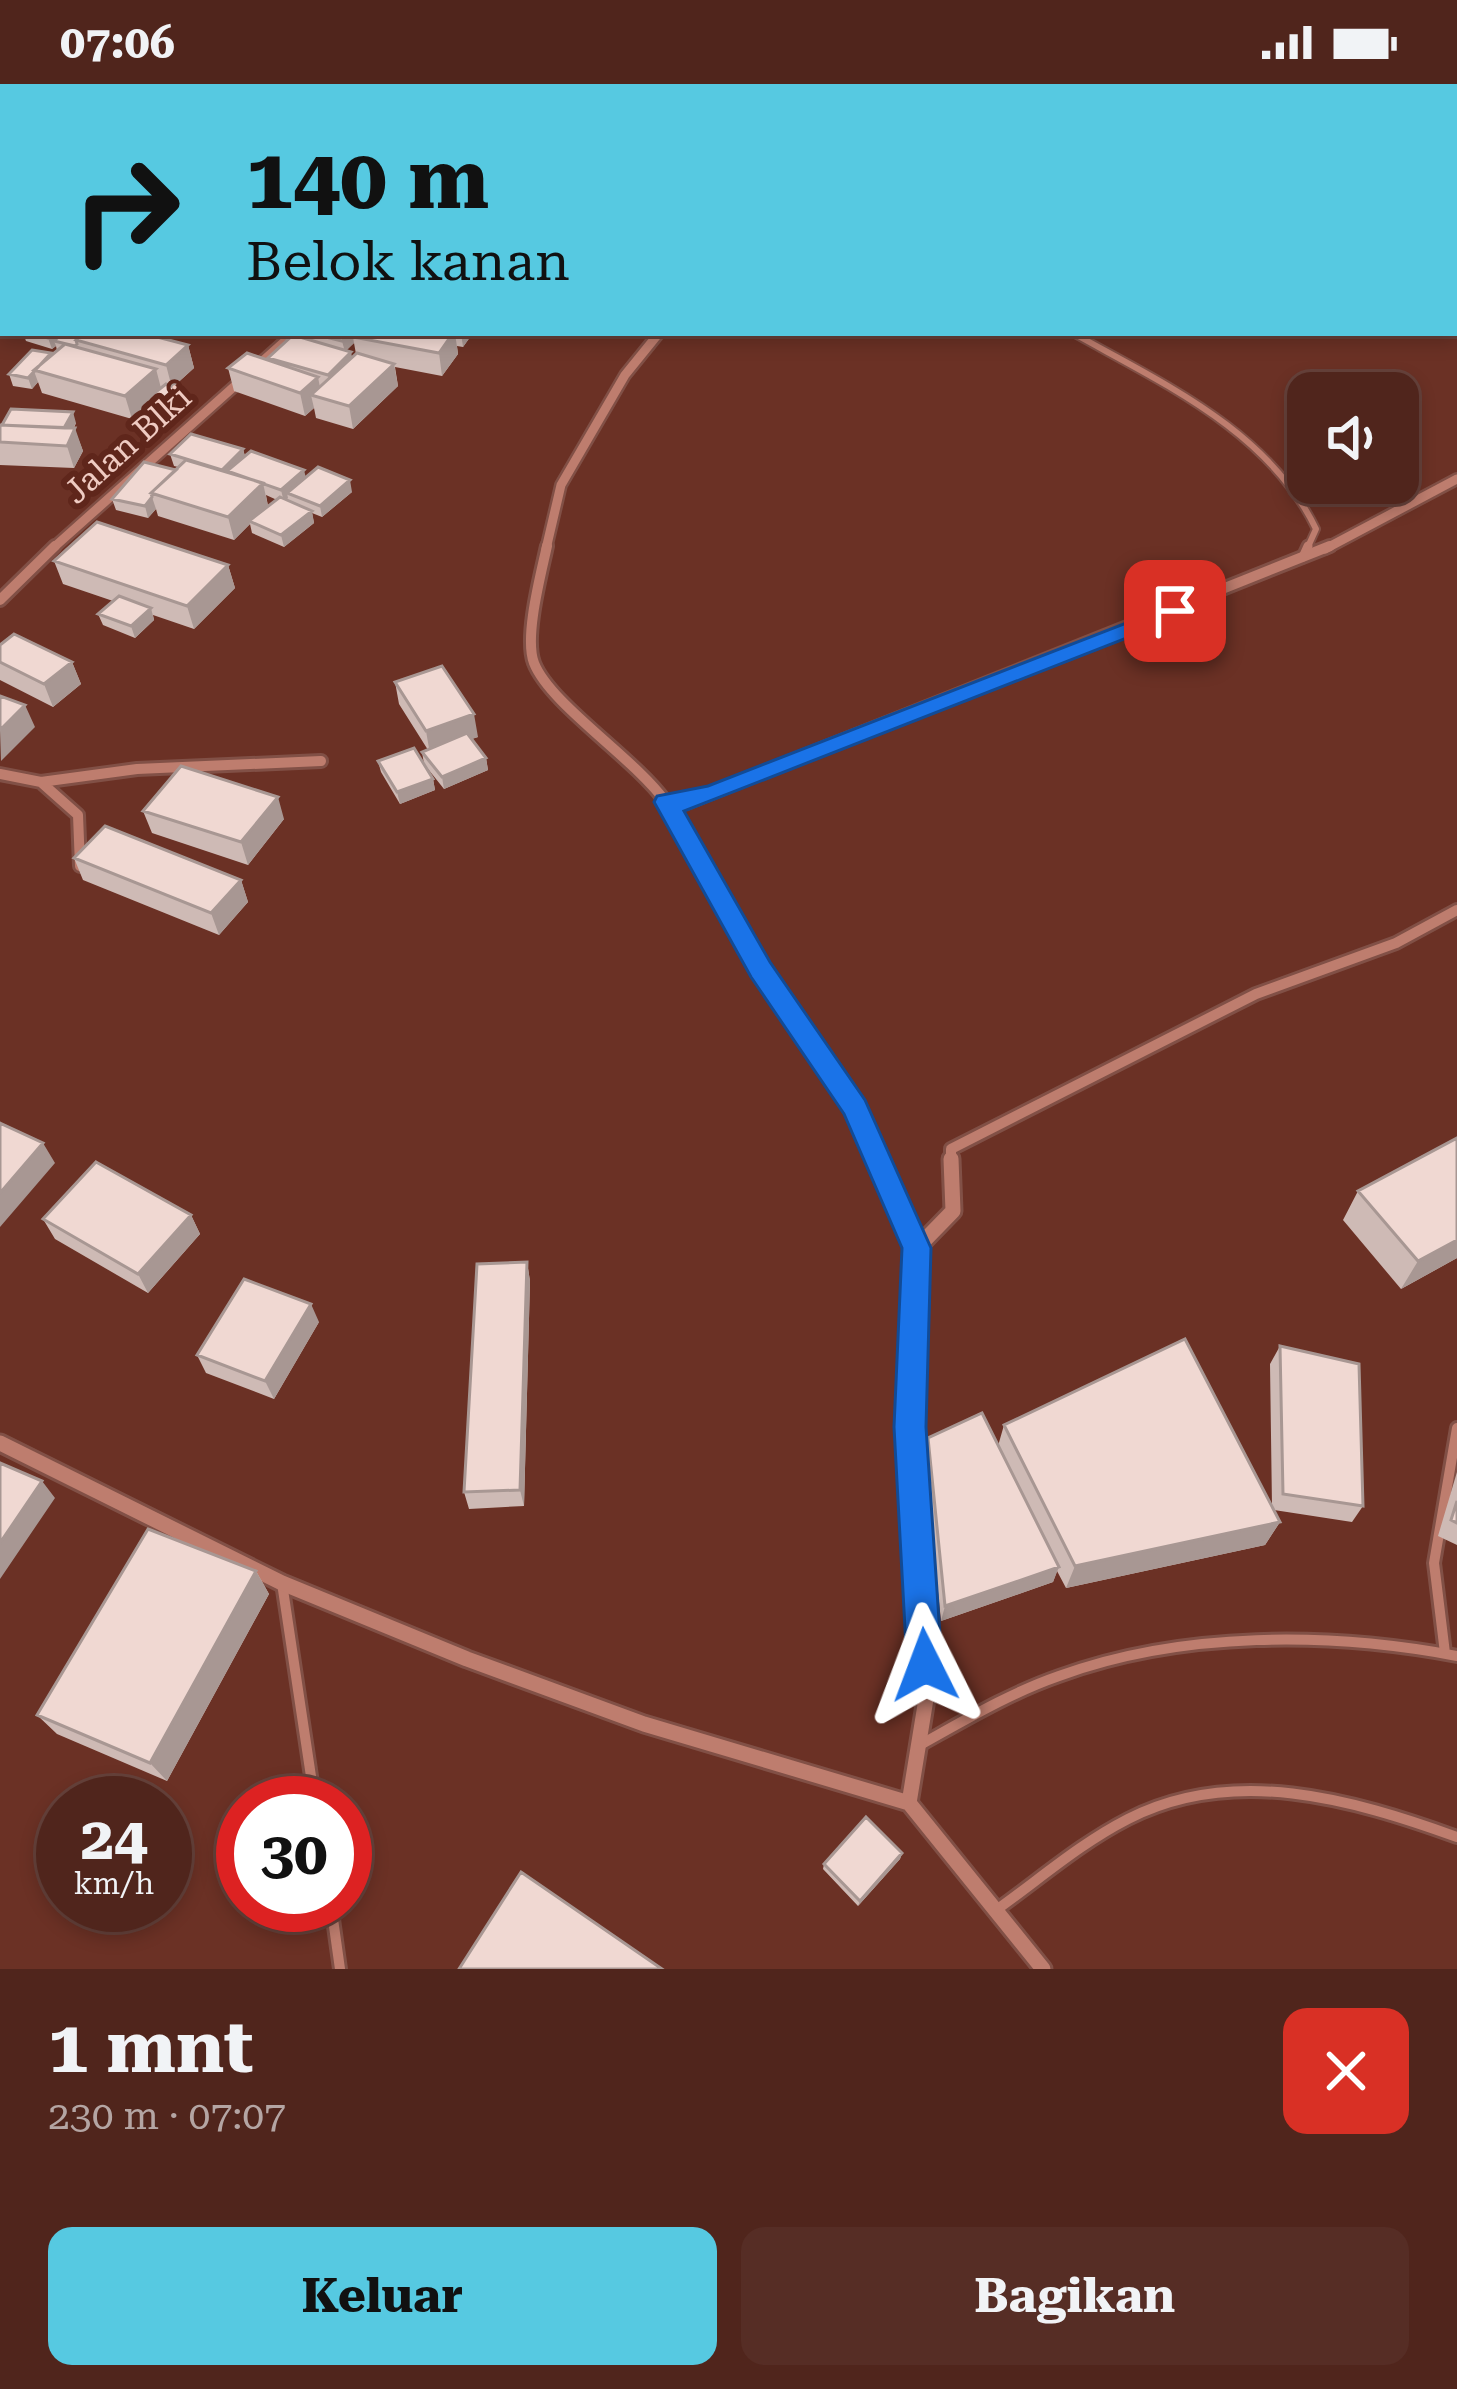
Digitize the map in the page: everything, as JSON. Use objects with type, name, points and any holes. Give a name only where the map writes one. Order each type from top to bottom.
[{"type":"street","name":"Jalan Blki","points":[[0,599],[86,516],[291,336]]},
{"type":"street","points":[[657,336],[625,375],[561,484],[536,595],[532,660],[548,687],[619,748],[666,802],[761,970],[855,1108],[916,1248],[910,1427],[926,1699],[909,1803]]},
{"type":"street","points":[[666,802],[686,802],[814,755],[1301,562],[1457,479]]},
{"type":"street","points":[[0,774],[41,782],[137,770],[321,760]]},
{"type":"street","points":[[41,782],[79,815],[80,868]]},
{"type":"street","points":[[916,1248],[953,1211],[951,1149],[1256,994],[1396,943],[1457,910]]},
{"type":"street","points":[[0,1443],[115,1496],[282,1583],[644,1724],[909,1803],[999,1908],[1043,1969]]},
{"type":"lane","points":[[1078,336],[1212,416],[1288,481],[1302,496],[1316,529],[1301,562]]},
{"type":"lane","points":[[920,1745],[1014,1695],[1116,1660],[1257,1643],[1451,1655],[1434,1563],[1457,1428]]},
{"type":"lane","points":[[282,1583],[311,1776]]},
{"type":"lane","points":[[999,1908],[1098,1836],[1153,1807],[1214,1792],[1286,1791],[1353,1803],[1457,1837]]},
{"type":"lane","points":[[335,1932],[340,1969]]},
{"type":"building","points":[[60,336],[80,336],[75,346],[54,341]]},
{"type":"building","points":[[80,336],[154,336],[188,345],[166,365],[76,340]]},
{"type":"building","points":[[292,336],[351,352],[328,375],[268,358]]},
{"type":"building","points":[[354,336],[451,336],[439,353]]},
{"type":"building","points":[[65,344],[156,369],[125,396],[34,370]]},
{"type":"building","points":[[32,350],[51,353],[28,378],[9,374]]},
{"type":"building","points":[[247,353],[318,377],[300,393],[228,368]]},
{"type":"building","points":[[357,353],[394,364],[349,406],[311,395]]},
{"type":"building","points":[[166,384],[182,390],[168,401],[152,395]]},
{"type":"building","points":[[11,409],[73,412],[64,428],[2,425]]},
{"type":"building","points":[[0,425],[75,428],[67,446],[0,442]]},
{"type":"building","points":[[191,434],[243,449],[222,470],[170,454]]},
{"type":"building","points":[[251,451],[304,470],[281,490],[227,471]]},
{"type":"building","points":[[186,460],[263,483],[228,517],[151,493]]},
{"type":"building","points":[[144,462],[176,470],[151,493],[145,506],[112,499]]},
{"type":"building","points":[[318,467],[350,480],[320,506],[287,493]]},
{"type":"building","points":[[280,497],[312,511],[281,535],[249,521]]},
{"type":"building","points":[[97,522],[228,565],[187,606],[54,561]]},
{"type":"building","points":[[119,596],[151,608],[131,626],[98,614]]},
{"type":"building","points":[[14,634],[72,662],[44,684],[0,662],[0,645]]},
{"type":"building","points":[[442,666],[474,714],[426,731],[395,682]]},
{"type":"building","points":[[0,696],[25,705],[0,730]]},
{"type":"building","points":[[467,733],[486,758],[442,777],[422,752]]},
{"type":"building","points":[[414,748],[433,779],[397,792],[378,761]]},
{"type":"building","points":[[181,766],[278,797],[241,842],[143,811]]},
{"type":"building","points":[[105,826],[241,880],[211,913],[74,858]]},
{"type":"building","points":[[0,1123],[43,1143],[0,1193]]},
{"type":"building","points":[[1457,1138],[1457,1240],[1418,1261],[1358,1191]]},
{"type":"building","points":[[96,1162],[191,1215],[138,1274],[43,1219]]},
{"type":"building","points":[[527,1262],[520,1490],[464,1492],[477,1264]]},
{"type":"building","points":[[244,1279],[311,1304],[265,1381],[197,1355]]},
{"type":"building","points":[[1185,1339],[1280,1522],[1075,1566],[1004,1425]]},
{"type":"building","points":[[1280,1346],[1359,1364],[1363,1506],[1283,1494]]},
{"type":"building","points":[[982,1413],[1059,1567],[945,1606],[928,1438]]},
{"type":"building","points":[[0,1463],[42,1481],[0,1543]]},
{"type":"building","points":[[148,1529],[256,1571],[150,1763],[37,1715]]},
{"type":"building","points":[[866,1817],[902,1853],[860,1901],[824,1864]]},
{"type":"building","points":[[521,1872],[662,1969],[459,1969]]},
{"type":"route","points":[[925,1665],[910,1427],[916,1248],[855,1108],[761,970],[666,802],[686,802],[716,792],[1175,611]]}]
